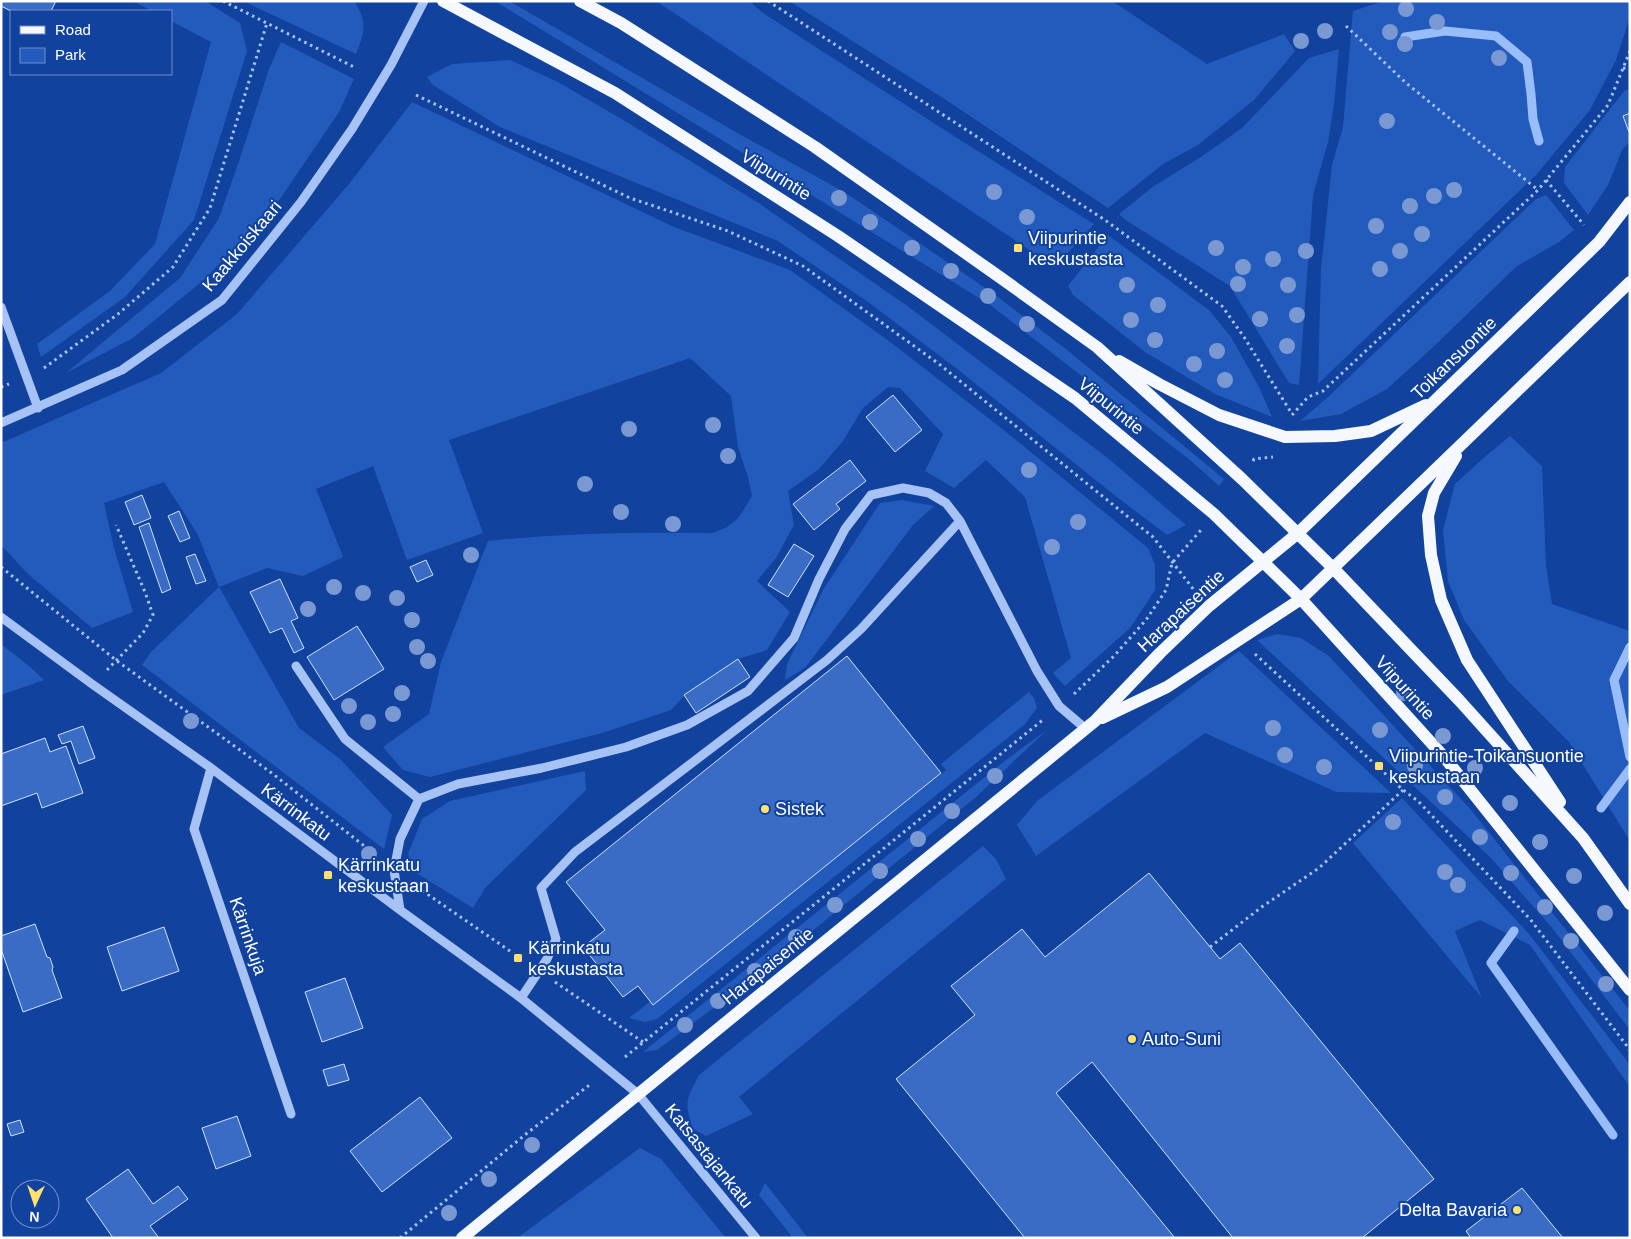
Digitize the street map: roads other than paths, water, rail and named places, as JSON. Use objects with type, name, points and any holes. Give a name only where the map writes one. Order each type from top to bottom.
[{"type":"main road","name":"Viipurintie","points":[[443,1],[615,93],[838,236],[1075,398],[1214,514],[1301,599],[1445,758],[1630,990]]},
{"type":"main road","name":"Viipurintie","points":[[580,1],[621,23],[815,147],[1097,347],[1242,479],[1332,568],[1460,700],[1583,838],[1630,904]]},
{"type":"main road","name":"Toikansuontie","points":[[1297,534],[1598,242],[1630,202]]},
{"type":"main road","points":[[1301,599],[1630,282]]},
{"type":"main road","points":[[1097,347],[1159,384],[1219,415],[1285,437],[1335,436],[1371,431],[1435,401]]},
{"type":"main road","points":[[1466,440],[1434,493],[1428,516],[1431,555],[1441,600],[1467,660],[1583,838]]},
{"type":"main road","name":"Harapaisentie","points":[[462,1238],[1091,725],[1160,653],[1209,606],[1297,534]]},
{"type":"main road","name":"Harapaisentie","points":[[1091,725],[1167,687],[1301,599]]},
{"type":"street","name":"Kaakkoiskaari","points":[[1,422],[38,408],[122,370],[222,300],[301,202],[352,129],[391,64],[424,1]]},
{"type":"street","points":[[1,308],[38,408]]},
{"type":"street","points":[[400,910],[394,870],[400,839],[419,799],[458,784],[542,768],[626,747],[687,725],[748,691],[794,638],[818,579],[844,529],[872,495],[903,488],[929,493],[946,503],[960,521],[1037,671],[1059,706],[1091,725]]},
{"type":"street","points":[[521,998],[548,959],[556,938],[541,888],[575,852],[827,660],[861,629],[960,521]]},
{"type":"street","name":"Kärrinkatu","points":[[1,617],[211,768],[521,998],[638,1094]]},
{"type":"street","points":[[296,666],[346,739],[419,799]]},
{"type":"street","name":"Kärrinkuja","points":[[211,768],[194,829],[291,1114]]},
{"type":"street","name":"Katsastajankatu","points":[[638,1094],[756,1238]]},
{"type":"waterway","points":[[1405,37],[1445,31],[1496,36],[1527,62],[1533,119],[1539,141]]},
{"type":"waterway","points":[[1630,647],[1614,680],[1630,757]]},
{"type":"waterway","points":[[1601,808],[1630,769]]},
{"type":"waterway","points":[[1514,931],[1491,963],[1613,1135]]},
{"type":"place","name":"Viipurintie keskustasta","points":[[1018,248]]},
{"type":"place","name":"Viipurintie-Toikansuontie keskustaan","points":[[1379,766]]},
{"type":"place","name":"Sistek","points":[[765,809]]},
{"type":"place","name":"Kärrinkatu keskustaan","points":[[328,875]]},
{"type":"place","name":"Kärrinkatu keskustasta","points":[[518,958]]},
{"type":"place","name":"Auto-Suni","points":[[1132,1039]]},
{"type":"place","name":"Delta Bavaria","points":[[1517,1210]]}]
